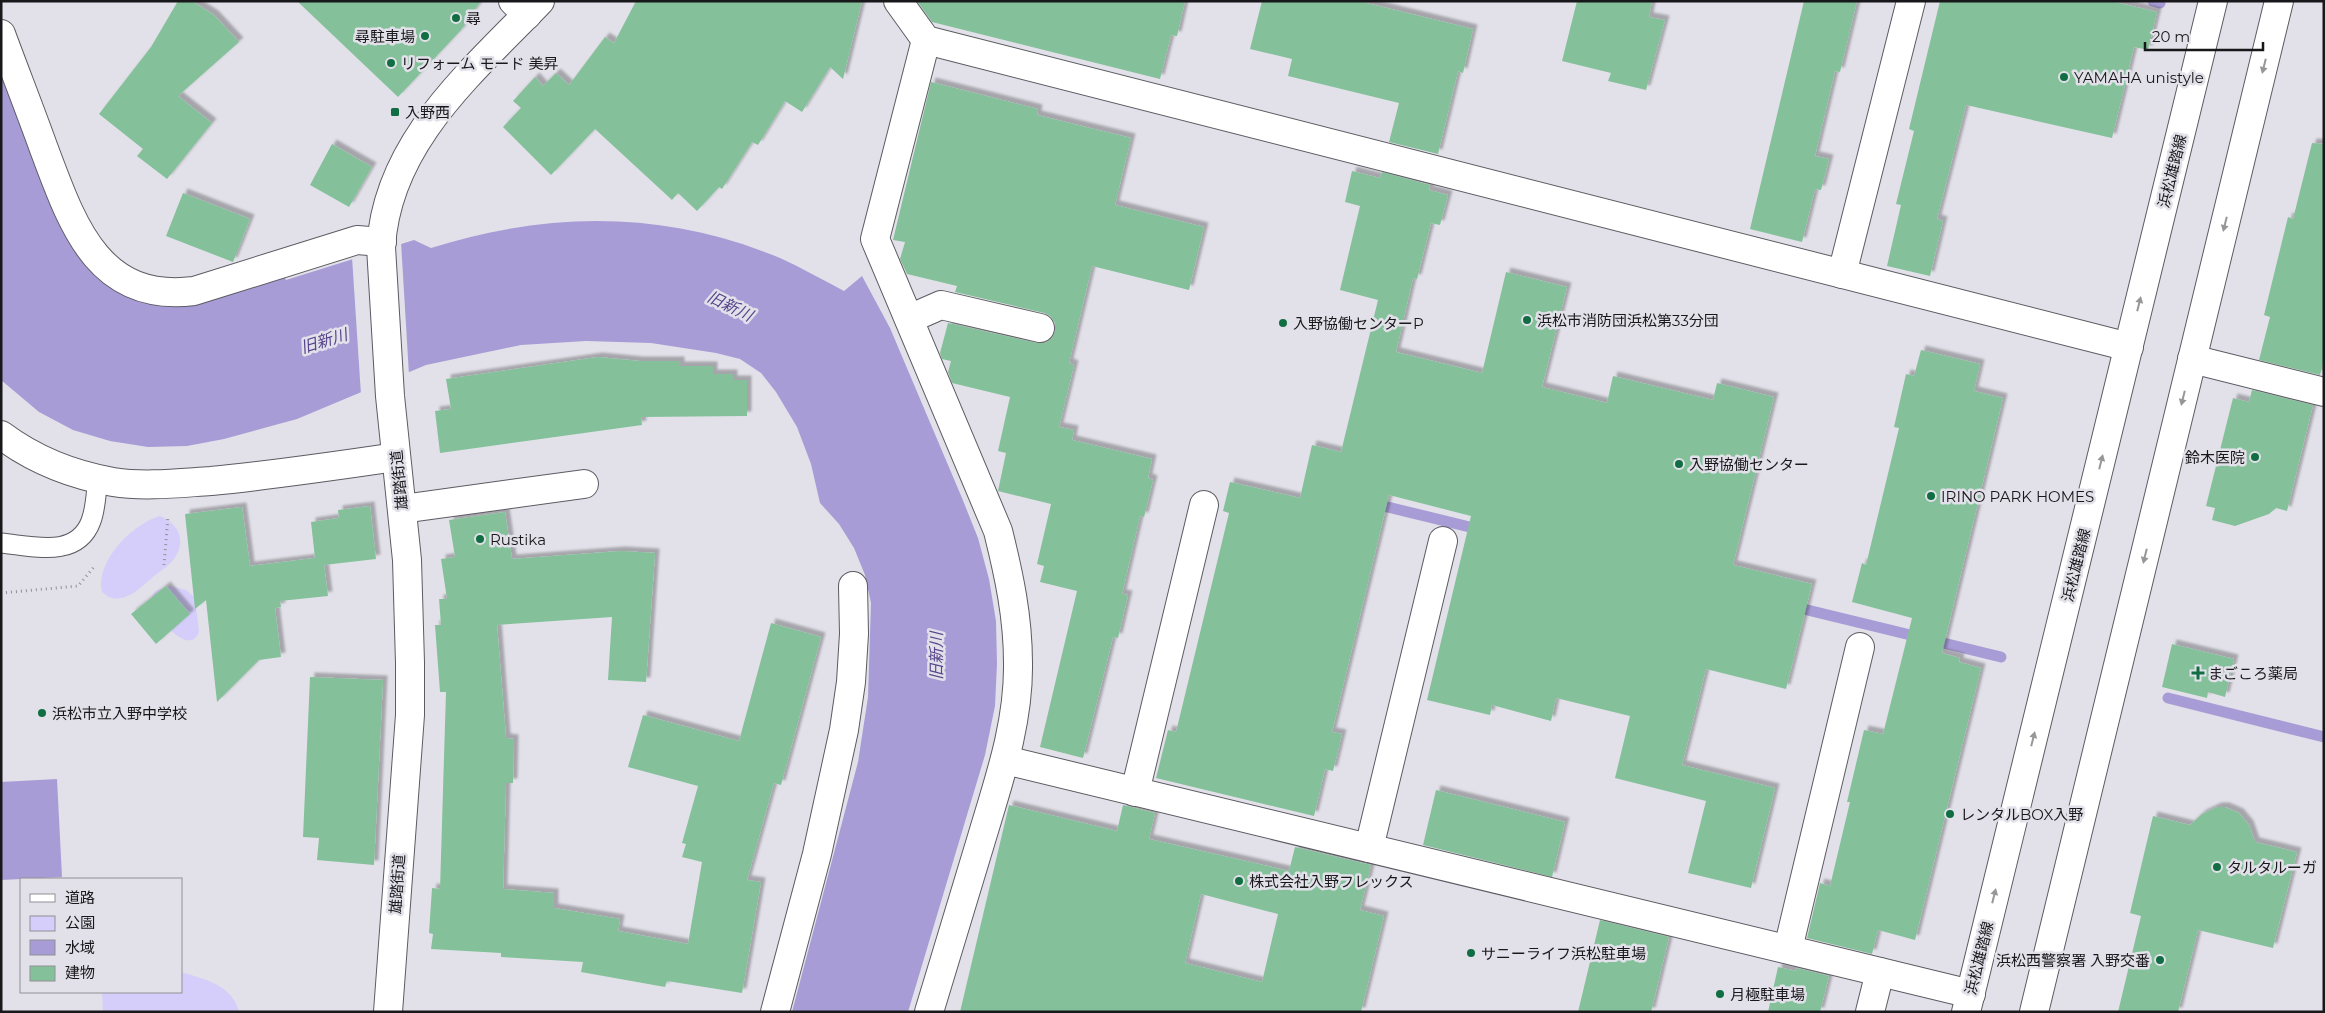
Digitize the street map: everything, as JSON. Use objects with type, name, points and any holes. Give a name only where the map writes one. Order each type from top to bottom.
[{"type":"street","points":[[898,1],[926,40],[2129,348]]},
{"type":"street","points":[[1842,274],[1911,1]]},
{"type":"street","name":"浜松雄踏線","points":[[1968,1003],[2213,1]]},
{"type":"street","points":[[2036,1011],[2279,1]]},
{"type":"street","name":"雄踏街道","points":[[388,1012],[410,715],[410,612],[402,509],[390,396],[381,245],[390,195],[404,160],[416,141],[465,78],[526,6]]},
{"type":"street","points":[[1,34],[66,206],[78,230],[93,253],[112,272],[131,284],[151,291],[172,294],[194,291],[357,240],[381,245]]},
{"type":"street","points":[[926,40],[875,239],[998,532],[1009,575],[1016,619],[1018,664],[1015,709],[1006,760],[929,1012]]},
{"type":"street","points":[[909,319],[941,305],[1040,328]]},
{"type":"street","points":[[2192,360],[2324,392]]},
{"type":"street","points":[[1,435],[33,455],[59,467],[98,478],[132,484],[168,484],[262,476],[396,457]]},
{"type":"street","points":[[402,509],[584,484]]},
{"type":"street","points":[[1135,792],[1204,504]]},
{"type":"street","points":[[1369,848],[1443,541]]},
{"type":"street","points":[[775,1012],[817,854],[844,730],[851,682],[854,634],[853,586]]},
{"type":"street","points":[[1788,949],[1860,647]]},
{"type":"street","points":[[1006,760],[1880,972],[1968,1003]]},
{"type":"street","points":[[1870,1012],[1880,972]]},
{"type":"lane","points":[[1,543],[53,548],[70,545],[83,535],[91,521],[98,478]]},
{"type":"path","points":[[164,565],[168,516]]},
{"type":"path","points":[[1,594],[78,586],[96,564]]},
{"type":"green space","points":[[160,516],[167,519],[179,534],[180,546],[174,559],[139,589],[129,595],[118,598],[108,597],[102,592],[101,580],[110,557],[127,536],[149,520]]},
{"type":"green space","points":[[170,586],[186,590],[195,598],[199,632],[194,639],[182,639],[175,634],[153,608],[152,596],[156,591]]},
{"type":"green space","points":[[182,972],[208,981],[224,989],[231,995],[239,1012],[103,1012],[102,993],[182,993]]},
{"type":"water","name":"旧新川","points":[[1,67],[125,294],[159,304],[183,305],[212,299],[284,275],[286,280],[414,240],[431,248],[519,227],[563,222],[606,221],[650,224],[693,231],[737,242],[780,258],[844,291],[862,276],[890,328],[978,538],[989,579],[996,621],[997,664],[995,706],[985,755],[908,1012],[792,1012],[858,762],[868,697],[871,603],[865,575],[854,548],[839,524],[820,503],[811,464],[797,427],[776,392],[761,373],[740,359],[716,353],[651,343],[586,341],[521,345],[426,365],[297,419],[224,439],[187,446],[148,447],[110,441],[73,430],[39,412],[1,380]]},
{"type":"water","points":[[57,779],[62,877],[1,880],[1,782]]},
{"type":"pier","points":[[401,242],[409,375],[361,395],[352,257]]},
{"type":"building","points":[[178,1],[192,1],[214,15],[239,42],[178,96],[212,123],[167,179],[137,156],[143,149],[99,114],[151,47]]},
{"type":"building","points":[[297,1],[481,1],[461,30],[398,97]]},
{"type":"building","points":[[636,1],[862,1],[843,79],[830,67],[802,112],[785,101],[758,145],[752,142],[722,189],[719,187],[697,211],[678,193],[672,200],[595,129],[551,175],[503,127],[521,108],[513,101],[535,77],[543,86],[556,73],[569,85],[605,37],[614,43]]},
{"type":"building","points":[[917,1],[1185,1],[1177,36],[1171,35],[1160,79],[932,22]]},
{"type":"building","points":[[1262,1],[1358,1],[1473,29],[1463,73],[1458,71],[1438,154],[1389,142],[1399,103],[1288,76],[1292,59],[1250,49]]},
{"type":"building","points":[[1577,1],[1652,1],[1649,17],[1665,20],[1646,90],[1608,81],[1611,73],[1562,61]]},
{"type":"building","points":[[1804,1],[1857,1],[1840,72],[1835,71],[1815,156],[1829,159],[1821,190],[1815,189],[1802,242],[1750,229]]},
{"type":"building","points":[[1940,1],[2111,1],[2157,12],[2148,50],[2134,47],[2112,138],[1966,105],[1937,219],[1943,221],[1930,276],[1887,266],[1901,205],[1896,204],[1914,131],[1909,129]]},
{"type":"building","points":[[931,82],[1038,109],[1037,115],[1131,138],[1115,205],[1204,227],[1189,290],[1092,266],[1069,363],[1074,365],[1059,427],[1074,430],[1072,440],[1152,459],[1148,478],[1153,480],[1144,517],[1140,516],[1122,594],[1128,595],[1118,638],[1113,637],[1083,758],[1040,747],[1077,591],[1040,582],[1044,566],[1037,564],[1051,504],[998,491],[1006,453],[998,451],[1010,397],[952,383],[948,372],[951,361],[942,359],[940,353],[948,323],[1037,343],[1045,343],[1052,338],[1055,331],[1055,323],[1050,316],[1044,313],[955,292],[957,286],[907,274],[900,259],[905,242],[893,240]]},
{"type":"building","points":[[2312,143],[2324,144],[2324,361],[2320,375],[2259,360],[2270,317],[2264,315],[2288,217],[2293,219]]},
{"type":"building","points":[[332,144],[372,167],[349,207],[310,185]]},
{"type":"building","points":[[1352,171],[1380,178],[1382,172],[1430,185],[1429,190],[1448,195],[1440,225],[1431,223],[1417,279],[1413,278],[1396,352],[1482,373],[1506,272],[1567,287],[1542,387],[1607,403],[1613,376],[1713,400],[1717,383],[1774,397],[1733,565],[1812,584],[1786,689],[1706,669],[1682,765],[1775,788],[1751,888],[1688,873],[1706,801],[1615,778],[1630,716],[1556,698],[1551,721],[1492,705],[1490,715],[1427,700],[1471,516],[1389,495],[1332,732],[1342,734],[1333,771],[1325,769],[1314,816],[1156,778],[1168,730],[1176,732],[1229,513],[1223,511],[1230,482],[1300,498],[1312,445],[1341,452],[1378,300],[1340,290],[1360,206],[1345,202]]},
{"type":"building","points":[[183,193],[250,219],[233,262],[166,236]]},
{"type":"building","points":[[1921,350],[1980,364],[1974,391],[2003,398],[1942,653],[1960,658],[1959,662],[1981,668],[1915,940],[1878,930],[1872,954],[1807,938],[1820,883],[1830,886],[1850,802],[1847,802],[1864,730],[1883,734],[1912,618],[1852,602],[1862,563],[1866,565],[1899,428],[1894,427],[1906,374],[1914,376]]},
{"type":"building","points":[[598,357],[639,361],[680,361],[680,366],[713,366],[713,374],[733,374],[733,380],[747,380],[747,416],[641,417],[642,425],[440,453],[435,411],[451,409],[446,379]]},
{"type":"building","name":"鈴木医院","points":[[2252,390],[2313,405],[2287,511],[2276,508],[2269,514],[2235,526],[2212,520],[2215,508],[2206,506],[2233,398],[2249,402]]},
{"type":"building","points":[[370,506],[376,559],[324,565],[328,596],[280,601],[281,607],[275,608],[281,657],[259,660],[217,702],[206,600],[195,609],[185,514],[242,507],[250,566],[315,558],[311,522],[339,518],[338,510]]},
{"type":"building","points":[[505,512],[512,559],[621,551],[655,553],[646,682],[608,680],[612,617],[497,625],[506,738],[514,739],[513,783],[506,783],[503,889],[554,893],[554,908],[620,919],[618,931],[688,944],[702,862],[682,857],[686,844],[682,843],[698,786],[628,767],[643,715],[739,741],[771,623],[821,637],[781,785],[774,783],[747,880],[761,882],[742,993],[667,981],[665,987],[581,972],[583,962],[501,957],[501,953],[431,949],[433,934],[429,933],[432,888],[440,889],[446,692],[440,692],[435,625],[441,625],[439,599],[447,599],[441,559],[455,557],[449,520]]},
{"type":"building","points":[[166,586],[190,614],[156,644],[131,614]]},
{"type":"building","name":"まごころ薬局","points":[[2172,644],[2234,659],[2225,697],[2208,692],[2207,698],[2162,687]]},
{"type":"building","points":[[310,677],[383,680],[374,865],[317,860],[319,838],[303,837]]},
{"type":"building","points":[[1436,790],[1565,822],[1552,877],[1423,845]]},
{"type":"building","points":[[1009,805],[1117,831],[1123,805],[1155,813],[1149,839],[1289,871],[1295,847],[1371,865],[1360,910],[1384,916],[1361,1012],[960,1012]],"holes":[[[1201,894],[1278,914],[1262,982],[1185,963]]]},
{"type":"building","name":"タルタルーガ","points":[[2217,807],[2225,807],[2239,813],[2249,825],[2255,842],[2297,852],[2273,948],[2198,930],[2178,1012],[2118,1012],[2141,916],[2130,913],[2153,816],[2190,825],[2202,814]]},
{"type":"building","points":[[1600,920],[1669,937],[1651,1012],[1578,1012]]},
{"type":"building","points":[[1778,967],[1796,971],[1797,968],[1829,976],[1820,1012],[1768,1012]]},
{"type":"waterway","points":[[2153,1],[2160,3]]},
{"type":"waterway","points":[[1371,503],[1482,530]]},
{"type":"waterway","points":[[1791,606],[2001,657]]},
{"type":"waterway","points":[[2168,698],[2324,737]]},
{"type":"place","name":"尋","points":[[456,18]]},
{"type":"place","name":"尋駐車場","points":[[425,36]]},
{"type":"place","name":"リフォーム モード 美昇","points":[[391,63]]},
{"type":"place","name":"YAMAHA unistyle","points":[[2064,77]]},
{"type":"place","name":"入野西","points":[[395,112]]},
{"type":"place","name":"浜松市消防団浜松第33分団","points":[[1527,320]]},
{"type":"place","name":"入野協働センターP","points":[[1283,323]]},
{"type":"place","name":"鈴木医院","points":[[2255,457]]},
{"type":"place","name":"入野協働センター","points":[[1679,464]]},
{"type":"place","name":"IRINO PARK HOMES","points":[[1931,496]]},
{"type":"place","name":"Rustika","points":[[480,539]]},
{"type":"place","name":"まごころ薬局","points":[[2198,673]]},
{"type":"place","name":"浜松市立入野中学校","points":[[42,713]]},
{"type":"place","name":"レンタルBOX入野","points":[[1950,814]]},
{"type":"place","name":"タルタルーガ","points":[[2217,867]]},
{"type":"place","name":"株式会社入野フレックス","points":[[1239,881]]},
{"type":"place","name":"サニーライフ浜松駐車場","points":[[1471,953]]},
{"type":"place","name":"浜松西警察署 入野交番","points":[[2160,960]]},
{"type":"place","name":"月極駐車場","points":[[1720,994]]}]
